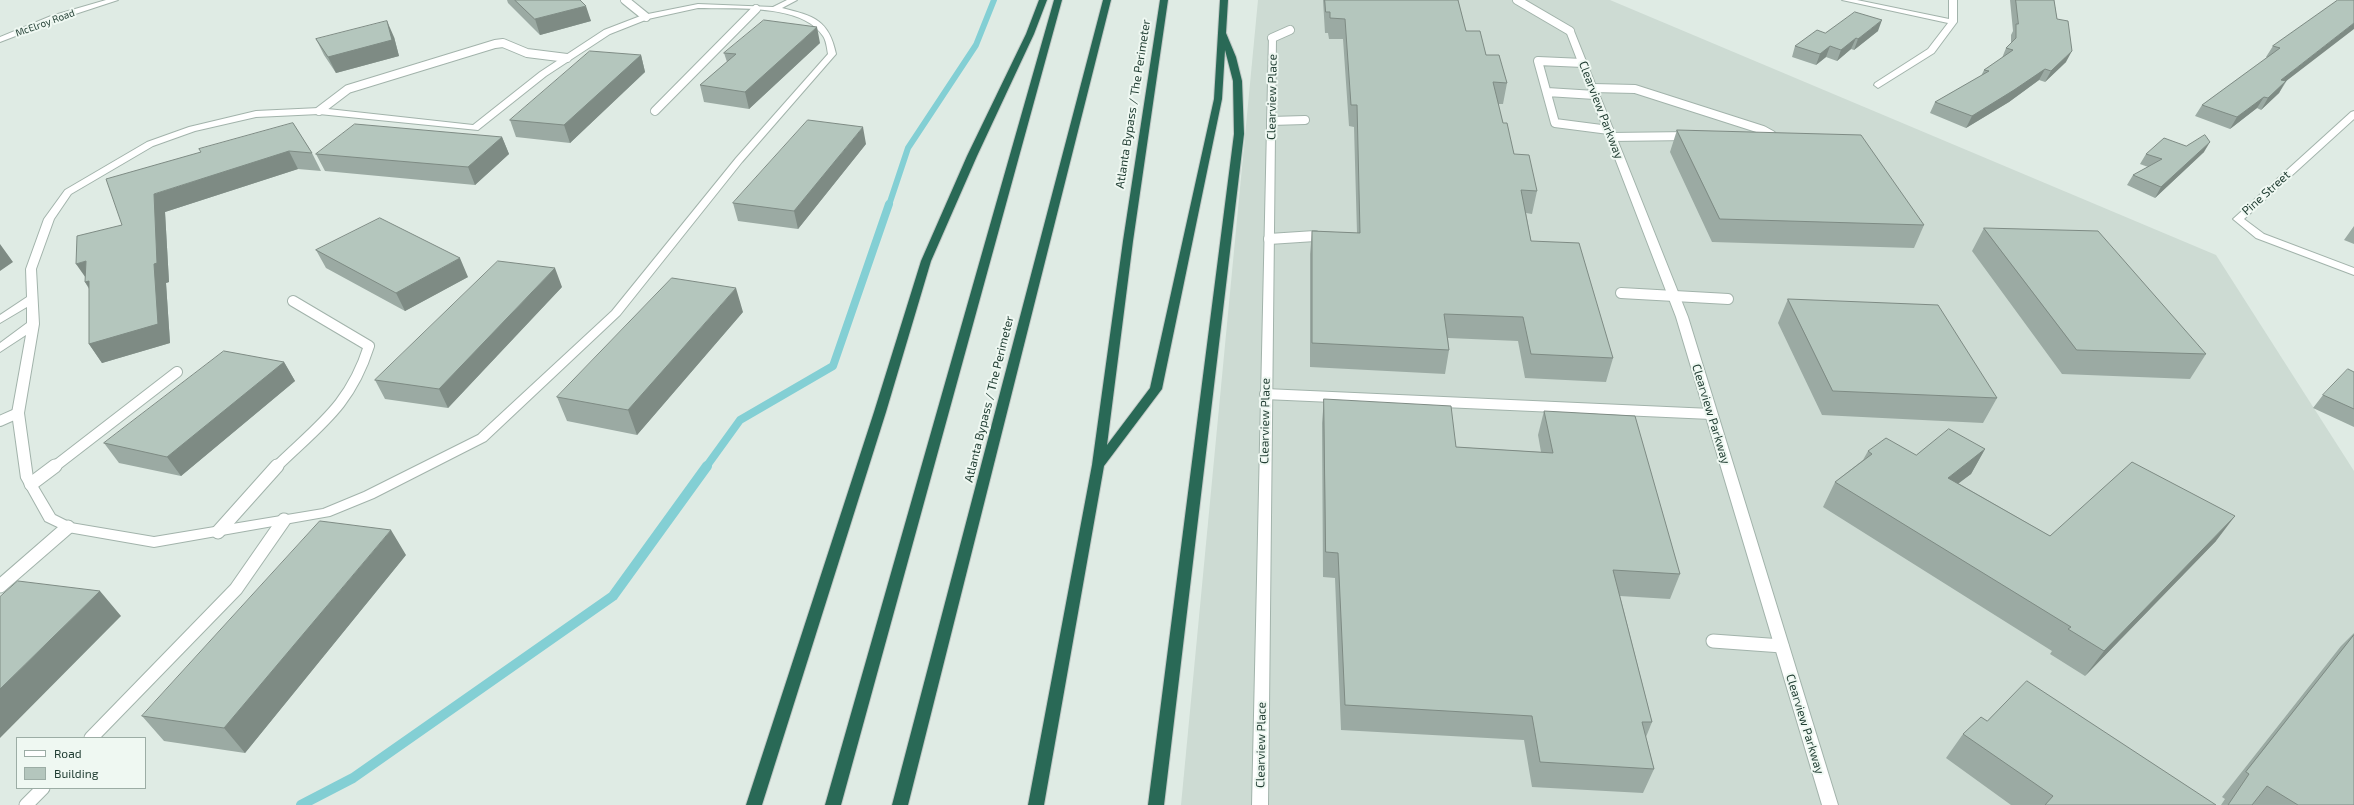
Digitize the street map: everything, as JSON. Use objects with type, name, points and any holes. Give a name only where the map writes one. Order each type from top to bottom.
[{"type":"highway","points":[[754,805],[878,420],[926,261],[972,156],[1030,34],[1043,0]]},
{"type":"highway","points":[[833,805],[1058,0]]},
{"type":"highway","name":"Atlanta Bypass / The Perimeter","points":[[900,805],[1107,0]]},
{"type":"highway","name":"Atlanta Bypass / The Perimeter","points":[[1036,805],[1098,464],[1128,241],[1164,0]]},
{"type":"highway","points":[[1098,464],[1156,389],[1218,99],[1224,0]]},
{"type":"highway","points":[[1156,805],[1239,134],[1240,88],[1230,49],[1221,31]]},
{"type":"street","name":"McElroy Road","points":[[0,40],[54,18],[114,0]]},
{"type":"street","points":[[773,10],[793,0]]},
{"type":"street","points":[[1846,0],[1953,22]]},
{"type":"street","points":[[1878,85],[1931,51],[1953,22],[1953,0]]},
{"type":"street","points":[[698,6],[756,9],[794,12],[813,20],[824,29],[833,44],[832,54],[739,160],[616,313],[482,438],[369,495],[325,513],[154,542],[68,527],[50,518],[27,478],[18,413],[33,324],[31,269],[49,219],[68,192],[150,144],[192,129],[256,114],[319,111],[475,128],[542,74],[607,32],[646,17],[698,6]]},
{"type":"street","name":"Clearview Parkway","points":[[1570,31],[1674,296],[1830,805]]},
{"type":"street","name":"Clearview Place","points":[[1260,805],[1265,394],[1270,239],[1272,38]]},
{"type":"street","name":"Pine Street","points":[[2354,114],[2238,219],[2260,236],[2354,272]]},
{"type":"street","points":[[0,320],[32,298]]},
{"type":"street","points":[[0,348],[33,324]]},
{"type":"lane","points":[[625,0],[646,17]]},
{"type":"lane","points":[[1517,0],[1570,31]]},
{"type":"lane","points":[[655,111],[756,9]]},
{"type":"lane","points":[[1272,38],[1290,30]]},
{"type":"lane","points":[[319,111],[348,89],[495,44],[503,43],[527,54],[567,58]]},
{"type":"lane","points":[[1583,63],[1538,61],[1555,123],[1610,133],[1701,136]]},
{"type":"lane","points":[[1547,92],[1635,89],[1763,130],[1772,135],[1769,138],[1756,138]]},
{"type":"lane","points":[[1271,121],[1305,120]]},
{"type":"lane","points":[[1270,239],[1315,236]]},
{"type":"lane","points":[[1621,293],[1728,299]]},
{"type":"lane","points":[[218,532],[286,458],[344,404],[364,368],[369,346],[293,301]]},
{"type":"lane","points":[[30,484],[78,450],[177,372]]},
{"type":"lane","points":[[1265,394],[1711,414]]},
{"type":"lane","points":[[0,422],[18,413]]},
{"type":"lane","points":[[92,737],[236,589],[284,520]]},
{"type":"lane","points":[[0,586],[68,527]]},
{"type":"lane","points":[[1713,641],[1782,646]]},
{"type":"lane","points":[[26,805],[42,789]]},
{"type":"shaded area","points":[[1258,0],[1610,0],[2216,255],[2354,471],[2354,805],[1181,805]]},
{"type":"building","points":[[515,0],[580,0],[586,6],[535,19]]},
{"type":"building","points":[[1325,0],[1458,0],[1466,31],[1480,31],[1486,55],[1499,55],[1507,83],[1493,82],[1503,123],[1507,123],[1514,154],[1529,155],[1537,191],[1521,190],[1531,241],[1579,243],[1613,358],[1531,354],[1523,317],[1444,314],[1449,350],[1312,343],[1312,231],[1360,233],[1357,105],[1351,105],[1345,19],[1330,18],[1330,12],[1326,12]]},
{"type":"building","points":[[2016,0],[2054,0],[2057,19],[2068,21],[2072,51],[2051,71],[2045,69],[1972,116],[1935,102],[1989,71],[1984,70],[2013,50],[2006,48],[2016,38],[2016,24],[2018,24]]},
{"type":"building","points":[[2338,0],[2354,0],[2354,23],[2281,80],[2286,81],[2268,98],[2264,97],[2237,117],[2202,105],[2280,48],[2273,46]]},
{"type":"building","points":[[1855,12],[1882,20],[1841,50],[1830,46],[1820,54],[1795,46],[1817,30],[1825,33]]},
{"type":"building","points":[[764,20],[817,27],[745,92],[700,85],[736,54],[724,53]]},
{"type":"building","points":[[387,21],[392,40],[328,57],[316,39]]},
{"type":"building","points":[[590,51],[641,55],[564,125],[510,120]]},
{"type":"building","points":[[808,120],[863,127],[794,211],[733,203]]},
{"type":"building","points":[[293,123],[312,153],[289,151],[154,194],[157,263],[154,264],[158,324],[89,344],[89,281],[85,282],[86,261],[76,264],[77,236],[122,225],[106,179],[201,152],[199,149]]},
{"type":"building","points":[[355,124],[502,137],[468,167],[316,154]]},
{"type":"building","points":[[1677,130],[1861,135],[1924,225],[1720,219]]},
{"type":"building","points":[[2205,135],[2210,142],[2161,187],[2133,175],[2162,159],[2146,154],[2164,138],[2186,146]]},
{"type":"building","points":[[380,218],[460,258],[396,293],[316,250]]},
{"type":"building","points":[[1984,228],[2098,231],[2206,354],[2077,350]]},
{"type":"building","points":[[498,261],[555,268],[439,389],[375,380]]},
{"type":"building","points":[[672,278],[736,288],[628,410],[557,397]]},
{"type":"building","points":[[1788,299],[1938,305],[1997,398],[1833,391]]},
{"type":"building","points":[[224,351],[284,362],[167,457],[104,443]]},
{"type":"building","points":[[2348,369],[2354,372],[2354,409],[2323,395]]},
{"type":"building","points":[[1324,399],[1451,406],[1456,447],[1553,453],[1544,411],[1635,416],[1680,574],[1613,570],[1652,722],[1642,722],[1654,769],[1540,762],[1532,716],[1345,705],[1338,553],[1326,552]]},
{"type":"building","points":[[1949,429],[1985,449],[1948,478],[2050,536],[2132,462],[2235,516],[2104,651],[2068,629],[2071,627],[1835,482],[1872,454],[1868,451],[1886,438],[1916,455]]},
{"type":"building","points":[[320,521],[391,530],[224,728],[142,716]]},
{"type":"building","points":[[18,581],[100,591],[0,689],[0,597]]},
{"type":"building","points":[[2354,635],[2354,805],[2298,805],[2267,786],[2252,805],[2228,805],[2249,774],[2246,772]]},
{"type":"building","points":[[2027,681],[2216,805],[2045,805],[2053,796],[1963,734],[1981,717],[1987,721]]},
{"type":"waterway","points":[[889,205],[908,148],[976,45],[994,0]]},
{"type":"waterway","points":[[706,467],[740,420],[833,366],[889,204]]},
{"type":"waterway","points":[[301,805],[353,778],[613,596],[707,466]]}]
